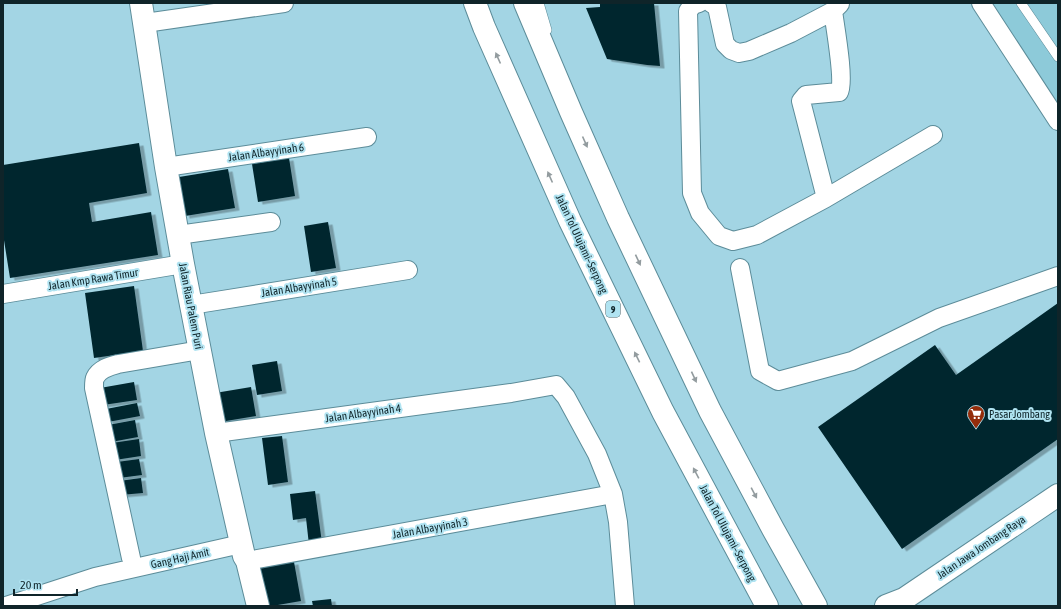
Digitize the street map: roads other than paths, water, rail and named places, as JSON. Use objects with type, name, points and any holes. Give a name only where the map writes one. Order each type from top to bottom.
[{"type":"main road","name":"Jalan Tol Ulujami–Serpong","points":[[475,3],[573,228],[663,412],[767,606]]},
{"type":"main road","points":[[525,3],[618,218],[710,411],[816,606]]},
{"type":"main road","name":"Jalan Riau Palem Puri","points":[[143,13],[166,167],[183,264],[216,434],[244,554],[258,606]]},
{"type":"main road","name":"Jalan Jawa Jombang Raya","points":[[903,602],[1058,495]]},
{"type":"street","points":[[143,13],[284,3]]},
{"type":"street","points":[[699,3],[693,5],[688,11],[692,193],[700,213],[719,236],[733,241],[757,235],[826,198],[933,135]]},
{"type":"street","points":[[711,3],[717,7],[725,44],[731,50],[739,53],[749,51],[792,33],[837,7],[841,89],[839,92],[806,95],[802,101],[826,198]]},
{"type":"street","points":[[981,3],[1058,121]]},
{"type":"street","name":"Jalan Albayyinah 6","points":[[166,167],[367,137]]},
{"type":"street","points":[[178,235],[271,222]]},
{"type":"street","name":"Jalan Kmp Rawa Timur","points":[[3,294],[183,264]]},
{"type":"street","points":[[740,268],[760,371],[778,381],[852,361],[939,318],[1058,276]]},
{"type":"street","name":"Jalan Albayyinah 5","points":[[191,304],[408,270]]},
{"type":"street","points":[[131,558],[94,388],[95,378],[101,370],[108,366],[200,350]]},
{"type":"street","name":"Jalan Albayyinah 4","points":[[216,434],[511,393],[556,385],[566,397],[597,454],[613,494]]},
{"type":"street","points":[[613,494],[618,522],[625,606]]},
{"type":"street","name":"Jalan Albayyinah 3","points":[[244,554],[613,494]]},
{"type":"street","name":"Gang Haji Amit","points":[[6,606],[95,582],[244,554]]},
{"type":"lane","points":[[539,3],[571,112]]},
{"type":"lane","points":[[1021,3],[1058,57]]},
{"type":"place","name":"Pasar Jombang","points":[[976,429]]}]
